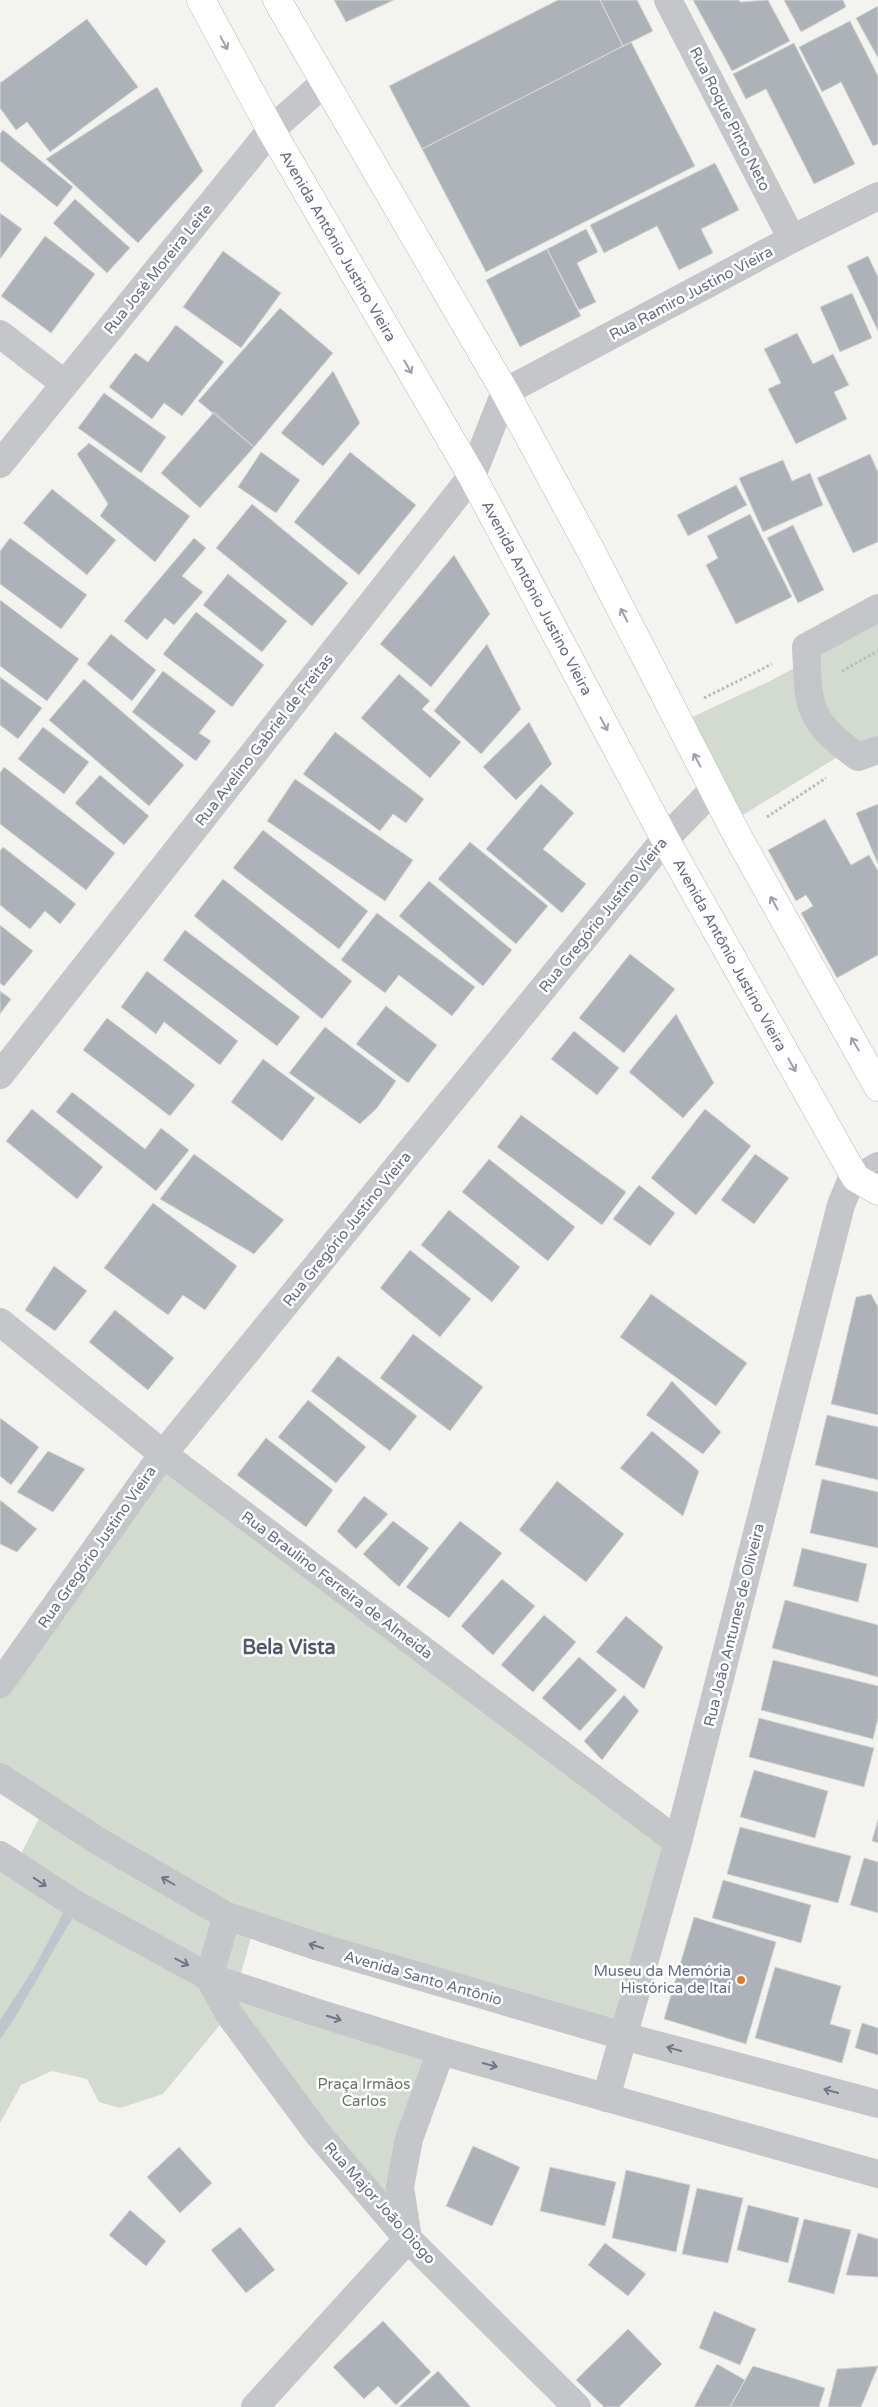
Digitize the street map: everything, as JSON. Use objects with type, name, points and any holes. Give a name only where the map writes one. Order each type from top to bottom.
[{"type":"main road","name":"Avenida Antônio Justino Vieira","points":[[201,0],[271,130],[472,476],[665,839],[871,1178]]},
{"type":"main road","points":[[277,0],[505,392],[590,549],[738,837],[809,967],[870,1070],[878,1087]]},
{"type":"street","name":"Rua Roque Pinto Neto","points":[[668,0],[792,239]]},
{"type":"street","name":"Rua José Moreira Leite","points":[[0,464],[271,130],[324,83]]},
{"type":"street","name":"Rua Ramiro Justino Vieira","points":[[505,392],[792,239],[878,196]]},
{"type":"street","points":[[0,334],[65,384]]},
{"type":"street","name":"Rua Avelino Gabriel de Freitas","points":[[0,1075],[472,476],[505,392]]},
{"type":"street","points":[[868,753],[825,731],[815,717],[810,702],[806,647],[878,608]]},
{"type":"street","name":"Rua Gregório Justino Vieira","points":[[0,1684],[163,1454],[665,839],[713,790]]},
{"type":"street","name":"Rua João Antunes de Oliveira","points":[[606,2098],[678,1842],[841,1205],[850,1183],[871,1178]]},
{"type":"street","name":"Rua Braulino Ferreira de Almeida","points":[[0,1322],[163,1454],[678,1842]]},
{"type":"street","name":"Avenida Santo Antônio","points":[[0,1778],[98,1841],[227,1916],[316,1946],[623,2036],[878,2104]]},
{"type":"street","points":[[0,1855],[75,1904],[209,1977],[318,2013],[441,2050],[878,2174]]},
{"type":"street","points":[[209,1977],[227,1916]]},
{"type":"street","name":"Rua Major João Diogo","points":[[209,1977],[229,2014],[318,2134],[408,2239],[577,2407]]},
{"type":"street","points":[[255,2407],[408,2239],[400,2187],[409,2139],[441,2050]]},
{"type":"path","points":[[673,713],[806,647]]},
{"type":"path","points":[[738,837],[868,753]]},
{"type":"green space","points":[[878,623],[878,738],[854,747],[741,816],[692,717],[770,681]]},
{"type":"green space","name":"Praça Irmãos Carlos","points":[[163,1454],[678,1842],[623,2036],[254,1927],[237,1987],[441,2051],[409,2139],[408,2239],[229,2014],[163,2094],[120,2108],[99,2102],[87,2079],[52,2071],[21,2085],[0,2123],[0,1858],[14,1867],[45,1807],[0,1777],[0,1684]]},
{"type":"shaded area","points":[[68,1904],[78,1908],[0,2040],[0,2020],[34,1968]]},
{"type":"building","points":[[334,0],[394,0],[346,22]]},
{"type":"building","points":[[558,0],[600,0],[623,46],[422,149],[389,86]]},
{"type":"building","points":[[600,0],[637,0],[653,31],[623,46]]},
{"type":"building","points":[[693,0],[739,0],[740,2],[768,0],[790,41],[732,71]]},
{"type":"building","points":[[784,0],[843,0],[846,7],[801,32]]},
{"type":"building","points":[[878,6],[878,58],[856,18]]},
{"type":"building","points":[[87,19],[138,87],[50,152],[27,122],[16,130],[0,108],[0,83]]},
{"type":"building","points":[[850,21],[878,76],[878,144],[873,146],[841,82],[822,92],[799,47]]},
{"type":"building","points":[[631,42],[695,166],[486,272],[422,149]]},
{"type":"building","points":[[794,43],[855,164],[814,184],[766,89],[746,99],[733,74]]},
{"type":"building","points":[[157,87],[203,171],[138,243],[46,159]]},
{"type":"building","points":[[3,130],[73,187],[57,207],[0,161],[0,134]]},
{"type":"building","points":[[715,163],[739,210],[701,229],[713,253],[679,270],[657,226],[604,253],[590,225]]},
{"type":"building","points":[[75,199],[130,248],[107,273],[53,223]]},
{"type":"building","points":[[0,213],[22,229],[0,259]]},
{"type":"building","points":[[586,229],[598,252],[577,263],[596,302],[579,310],[547,249]]},
{"type":"building","points":[[45,236],[95,274],[51,333],[1,296]]},
{"type":"building","points":[[547,249],[581,316],[520,347],[486,280]]},
{"type":"building","points":[[223,251],[281,293],[241,348],[183,307]]},
{"type":"building","points":[[868,256],[878,277],[878,331],[847,266]]},
{"type":"building","points":[[852,293],[872,338],[840,352],[820,307]]},
{"type":"building","points":[[280,308],[333,353],[254,447],[198,401]]},
{"type":"building","points":[[176,325],[224,362],[182,416],[164,403],[152,419],[109,387],[135,353],[148,362]]},
{"type":"building","points":[[797,333],[813,364],[833,354],[849,385],[834,392],[847,419],[796,444],[768,389],[781,383],[764,349]]},
{"type":"building","points":[[333,371],[360,423],[323,466],[281,433]]},
{"type":"building","points":[[104,393],[166,437],[141,473],[78,428]]},
{"type":"building","points":[[214,412],[254,447],[200,508],[161,473]]},
{"type":"building","points":[[89,443],[190,516],[155,562],[100,516],[108,504],[77,454]]},
{"type":"building","points":[[261,452],[300,480],[276,513],[238,487]]},
{"type":"building","points":[[350,452],[416,505],[359,575],[294,522]]},
{"type":"building","points":[[870,454],[878,472],[878,542],[853,553],[817,478]]},
{"type":"building","points":[[783,460],[792,481],[810,473],[823,505],[763,532],[739,478]]},
{"type":"building","points":[[736,485],[747,505],[688,536],[677,515]]},
{"type":"building","points":[[52,489],[116,540],[87,575],[23,523]]},
{"type":"building","points":[[252,504],[348,583],[312,626],[216,548]]},
{"type":"building","points":[[750,514],[792,597],[736,624],[706,565],[718,558],[707,536]]},
{"type":"building","points":[[793,525],[824,590],[798,603],[767,538]]},
{"type":"building","points":[[10,538],[87,595],[61,629],[0,584],[0,551]]},
{"type":"building","points":[[194,538],[206,548],[182,576],[203,592],[174,625],[165,618],[147,640],[124,621]]},
{"type":"building","points":[[454,555],[490,614],[431,687],[380,644]]},
{"type":"building","points":[[228,574],[287,621],[262,652],[203,605]]},
{"type":"building","points":[[0,600],[79,659],[47,701],[0,666]]},
{"type":"building","points":[[196,612],[264,665],[232,707],[163,654]]},
{"type":"building","points":[[111,634],[156,670],[132,701],[87,664]]},
{"type":"building","points":[[487,644],[521,709],[481,754],[434,711]]},
{"type":"building","points":[[163,671],[216,711],[199,733],[211,741],[196,761],[132,712]]},
{"type":"building","points":[[399,674],[430,701],[422,709],[461,742],[430,778],[361,718]]},
{"type":"building","points":[[0,677],[42,708],[18,739],[0,725]]},
{"type":"building","points":[[84,679],[184,765],[149,806],[49,720]]},
{"type":"building","points":[[529,722],[552,764],[516,800],[483,767]]},
{"type":"building","points":[[43,727],[89,762],[64,794],[18,759]]},
{"type":"building","points":[[335,732],[424,799],[406,823],[393,814],[380,831],[303,774]]},
{"type":"building","points":[[4,767],[115,853],[86,890],[0,824],[0,773]]},
{"type":"building","points":[[100,775],[149,816],[124,845],[75,803]]},
{"type":"building","points":[[295,779],[413,860],[385,901],[267,821]]},
{"type":"building","points":[[541,784],[574,813],[543,849],[586,884],[562,913],[486,849]]},
{"type":"building","points":[[878,804],[878,864],[856,813]]},
{"type":"building","points":[[825,819],[851,865],[869,855],[878,871],[878,955],[837,978],[801,913],[813,906],[806,895],[796,901],[768,850]]},
{"type":"building","points":[[263,830],[368,911],[339,949],[233,868]]},
{"type":"building","points":[[470,842],[548,906],[516,944],[438,879]]},
{"type":"building","points":[[3,847],[76,904],[60,924],[45,911],[30,929],[0,905],[0,851]]},
{"type":"building","points":[[223,879],[352,981],[322,1019],[194,916]]},
{"type":"building","points":[[429,881],[512,950],[483,986],[399,916]]},
{"type":"building","points":[[377,913],[475,987],[452,1016],[399,975],[385,993],[341,960]]},
{"type":"building","points":[[0,925],[33,951],[4,986],[0,983]]},
{"type":"building","points":[[185,930],[300,1017],[277,1046],[163,960]]},
{"type":"building","points":[[630,954],[675,989],[624,1053],[579,1018]]},
{"type":"building","points":[[147,971],[238,1041],[220,1065],[164,1022],[156,1034],[121,1007]]},
{"type":"building","points":[[0,991],[11,999],[0,1014]]},
{"type":"building","points":[[386,1006],[437,1045],[408,1083],[356,1044]]},
{"type":"building","points":[[676,1014],[714,1083],[683,1118],[629,1072]]},
{"type":"building","points":[[107,1018],[195,1085],[170,1116],[83,1050]]},
{"type":"building","points":[[325,1027],[396,1081],[377,1108],[360,1124],[289,1073]]},
{"type":"building","points":[[574,1031],[619,1068],[597,1095],[551,1059]]},
{"type":"building","points":[[263,1059],[315,1098],[282,1141],[231,1102]]},
{"type":"building","points":[[72,1092],[145,1149],[161,1128],[189,1150],[156,1191],[56,1112]]},
{"type":"building","points":[[32,1109],[103,1167],[77,1199],[6,1141]]},
{"type":"building","points":[[705,1109],[751,1146],[696,1215],[651,1178]]},
{"type":"building","points":[[521,1115],[626,1192],[602,1225],[497,1147]]},
{"type":"building","points":[[194,1154],[284,1220],[254,1254],[160,1199]]},
{"type":"building","points":[[755,1154],[789,1178],[754,1224],[721,1200]]},
{"type":"building","points":[[489,1159],[575,1227],[548,1261],[462,1192]]},
{"type":"building","points":[[639,1185],[675,1213],[650,1246],[613,1219]]},
{"type":"building","points":[[153,1203],[237,1266],[205,1310],[183,1295],[168,1315],[104,1268]]},
{"type":"building","points":[[449,1210],[520,1267],[492,1302],[421,1245]]},
{"type":"building","points":[[410,1250],[471,1299],[440,1337],[380,1288]]},
{"type":"building","points":[[54,1266],[87,1291],[55,1331],[25,1310]]},
{"type":"building","points":[[651,1294],[747,1363],[716,1406],[620,1337]]},
{"type":"building","points":[[871,1294],[878,1307],[878,1415],[831,1404],[856,1297]]},
{"type":"building","points":[[115,1310],[174,1358],[148,1390],[89,1342]]},
{"type":"building","points":[[413,1334],[483,1387],[450,1431],[380,1378]]},
{"type":"building","points":[[338,1356],[417,1416],[390,1451],[311,1391]]},
{"type":"building","points":[[672,1381],[721,1432],[703,1454],[646,1415]]},
{"type":"building","points":[[308,1400],[366,1447],[336,1483],[278,1437]]},
{"type":"building","points":[[827,1415],[878,1427],[878,1480],[815,1465]]},
{"type":"building","points":[[0,1418],[39,1447],[11,1485],[0,1476]]},
{"type":"building","points":[[652,1431],[699,1471],[683,1516],[620,1468]]},
{"type":"building","points":[[266,1438],[333,1490],[306,1527],[237,1475]]},
{"type":"building","points":[[48,1451],[85,1469],[53,1512],[17,1492]]},
{"type":"building","points":[[822,1479],[878,1492],[878,1548],[810,1533]]},
{"type":"building","points":[[557,1481],[624,1534],[586,1582],[519,1530]]},
{"type":"building","points":[[364,1496],[388,1514],[356,1549],[337,1531]]},
{"type":"building","points":[[0,1500],[37,1529],[17,1552],[0,1544]]},
{"type":"building","points":[[393,1521],[429,1548],[399,1587],[363,1554]]},
{"type":"building","points":[[460,1521],[502,1553],[449,1618],[406,1587]]},
{"type":"building","points":[[802,1548],[867,1564],[858,1602],[793,1586]]},
{"type":"building","points":[[502,1579],[535,1606],[493,1655],[461,1626]]},
{"type":"building","points":[[785,1600],[878,1625],[878,1677],[772,1648]]},
{"type":"building","points":[[544,1615],[576,1642],[533,1692],[501,1665]]},
{"type":"building","points":[[626,1616],[663,1647],[644,1689],[596,1652]]},
{"type":"building","points":[[579,1657],[617,1690],[580,1731],[542,1698]]},
{"type":"building","points":[[773,1660],[878,1686],[878,1718],[873,1739],[761,1710]]},
{"type":"building","points":[[624,1695],[639,1711],[602,1760],[584,1741]]},
{"type":"building","points":[[759,1718],[874,1748],[864,1787],[749,1757]]},
{"type":"building","points":[[754,1770],[828,1791],[815,1838],[740,1817]]},
{"type":"building","points":[[878,1819],[878,1843],[872,1841]]},
{"type":"building","points":[[740,1827],[851,1856],[838,1903],[727,1874]]},
{"type":"building","points":[[864,1858],[878,1862],[878,1913],[850,1905]]},
{"type":"building","points":[[723,1880],[811,1905],[801,1943],[712,1918]]},
{"type":"building","points":[[694,1917],[776,1942],[746,2044],[664,2019]]},
{"type":"building","points":[[775,1967],[841,1986],[830,2024],[851,2030],[842,2063],[755,2038]]},
{"type":"building","points":[[862,2023],[878,2028],[878,2055],[855,2048]]},
{"type":"building","points":[[473,2146],[520,2167],[492,2226],[446,2206]]},
{"type":"building","points":[[179,2147],[212,2183],[180,2213],[147,2177]]},
{"type":"building","points":[[550,2167],[616,2182],[605,2226],[540,2211]]},
{"type":"building","points":[[626,2170],[690,2185],[676,2252],[612,2238]]},
{"type":"building","points":[[697,2188],[743,2198],[728,2263],[682,2254]]},
{"type":"building","points":[[748,2205],[799,2218],[788,2263],[737,2250]]},
{"type":"building","points":[[130,2210],[166,2241],[146,2266],[109,2235]]},
{"type":"building","points":[[804,2219],[851,2230],[834,2294],[788,2282]]},
{"type":"building","points":[[240,2227],[275,2270],[246,2293],[211,2250]]},
{"type":"building","points":[[858,2233],[878,2239],[878,2277],[846,2275]]},
{"type":"building","points":[[605,2243],[646,2274],[628,2296],[588,2265]]},
{"type":"building","points":[[714,2311],[756,2329],[740,2365],[699,2348]]},
{"type":"building","points":[[383,2321],[431,2372],[396,2405],[378,2386],[364,2399],[333,2367]]},
{"type":"building","points":[[628,2329],[662,2364],[619,2407],[604,2407],[576,2380]]},
{"type":"building","points":[[717,2364],[745,2380],[730,2407],[694,2407]]},
{"type":"building","points":[[753,2366],[825,2388],[819,2407],[730,2407]]},
{"type":"building","points":[[878,2366],[861,2407],[828,2407],[837,2369]]},
{"type":"building","points":[[438,2371],[471,2407],[399,2407]]},
{"type":"place","name":"Museu da Memória Histórica de Itaí","points":[[741,1980]]},
{"type":"district","name":"Bela Vista","points":[[289,1647]]}]
